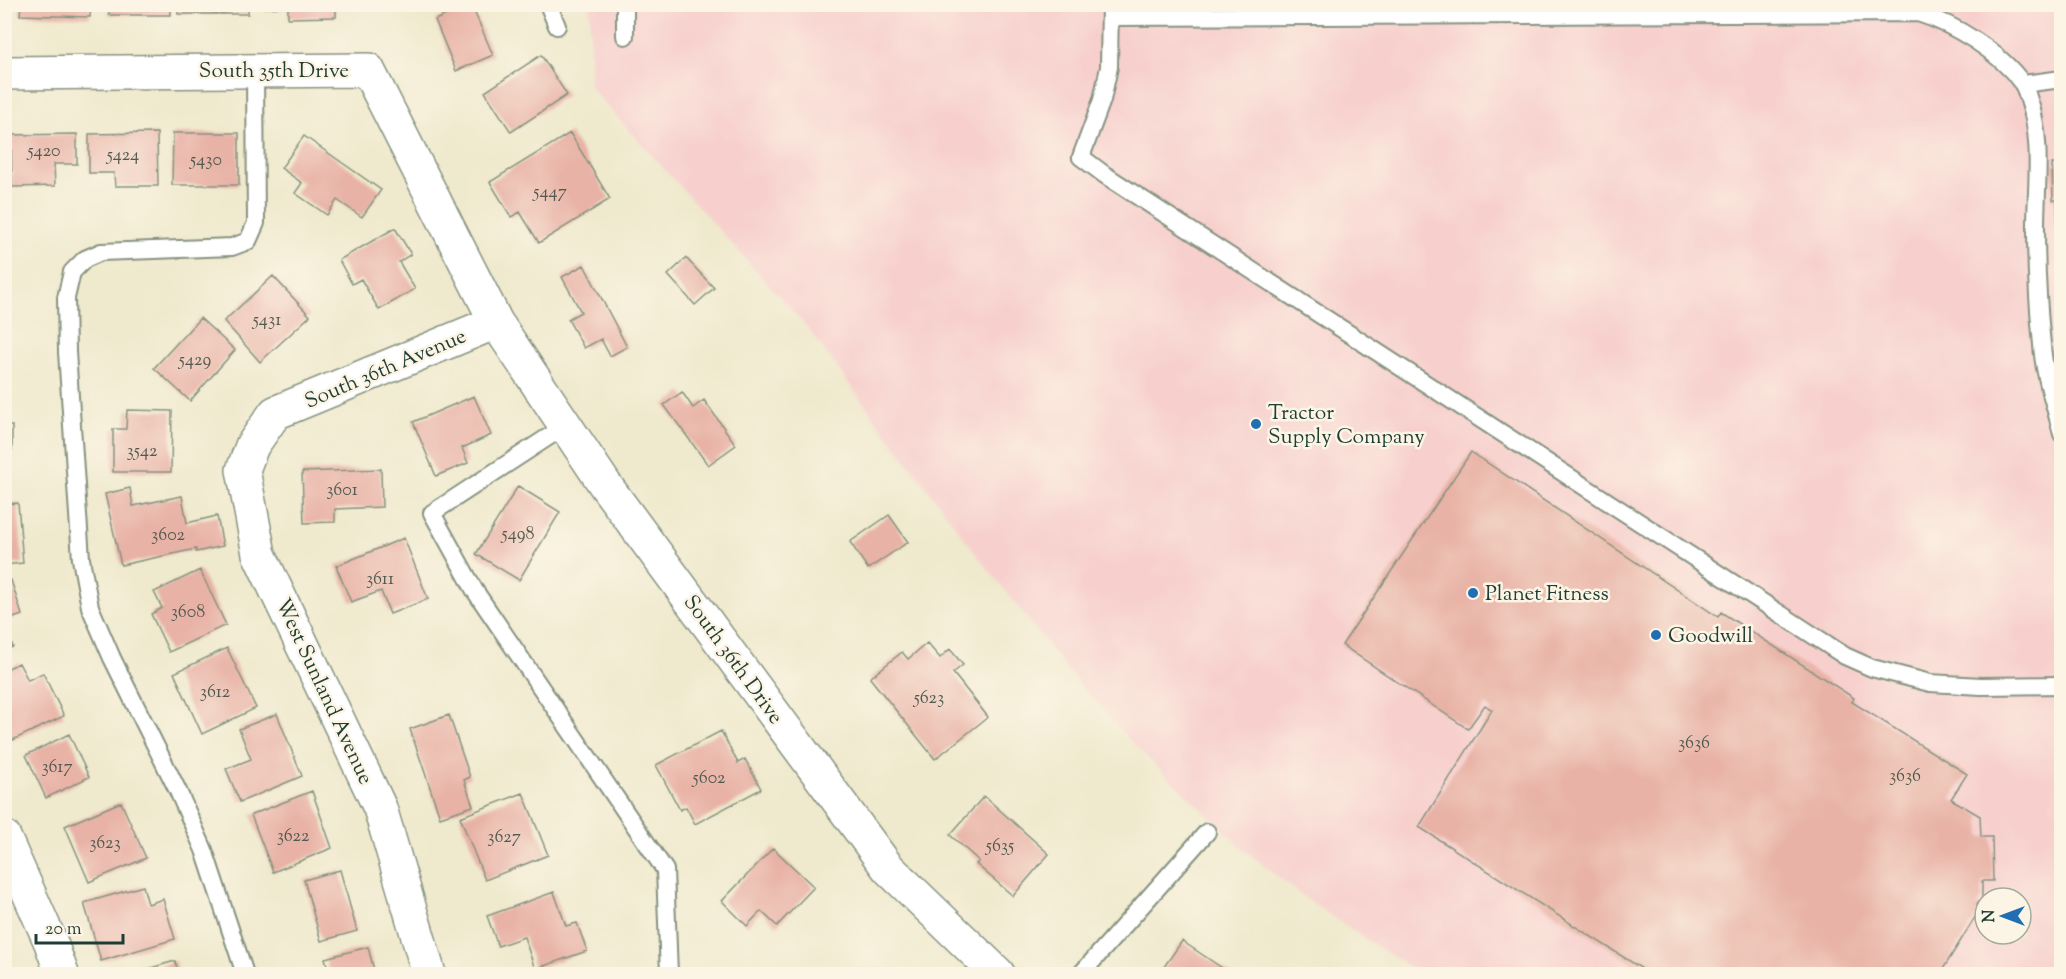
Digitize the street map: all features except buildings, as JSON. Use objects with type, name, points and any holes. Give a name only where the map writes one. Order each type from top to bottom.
[{"type":"street","name":"South 35th Drive","points":[[4,73],[368,70],[496,322]]},
{"type":"street","name":"South 36th Avenue","points":[[275,413],[496,322]]},
{"type":"street","name":"South 36th Drive","points":[[496,322],[606,486],[888,868],[998,975]]},
{"type":"street","name":"West Sunland Avenue","points":[[275,413],[252,446],[243,470],[259,554],[380,808],[429,975]]},
{"type":"street","points":[[4,837],[47,934],[62,975]]},
{"type":"lane","points":[[548,4],[557,26]]},
{"type":"lane","points":[[625,4],[625,36]]},
{"type":"lane","points":[[2061,434],[2049,390],[2042,348],[2036,225],[2037,135],[2024,84],[1973,38],[1918,8],[1110,11],[1108,67],[1102,100],[1081,157],[1105,176],[1845,656],[1872,668],[1930,683],[1981,686],[2061,685]]},
{"type":"lane","points":[[245,975],[204,850],[178,790],[112,658],[90,607],[81,559],[67,352],[66,298],[72,272],[85,259],[101,252],[232,247],[248,241],[256,223],[255,70]]},
{"type":"lane","points":[[2024,84],[2061,79]]},
{"type":"lane","points":[[565,426],[432,513],[475,591],[665,870],[669,975]]},
{"type":"lane","points":[[1081,975],[1207,832]]},
{"type":"shaded area","points":[[590,5],[2061,5],[2061,974],[1420,974],[1309,901],[1247,852],[1131,742],[1069,672],[974,551],[806,326],[590,87]]},
{"type":"place","name":"Tractor Supply Company","points":[[1256,424]]},
{"type":"place","name":"Planet Fitness","points":[[1473,593]]},
{"type":"place","name":"Goodwill","points":[[1656,635]]}]
